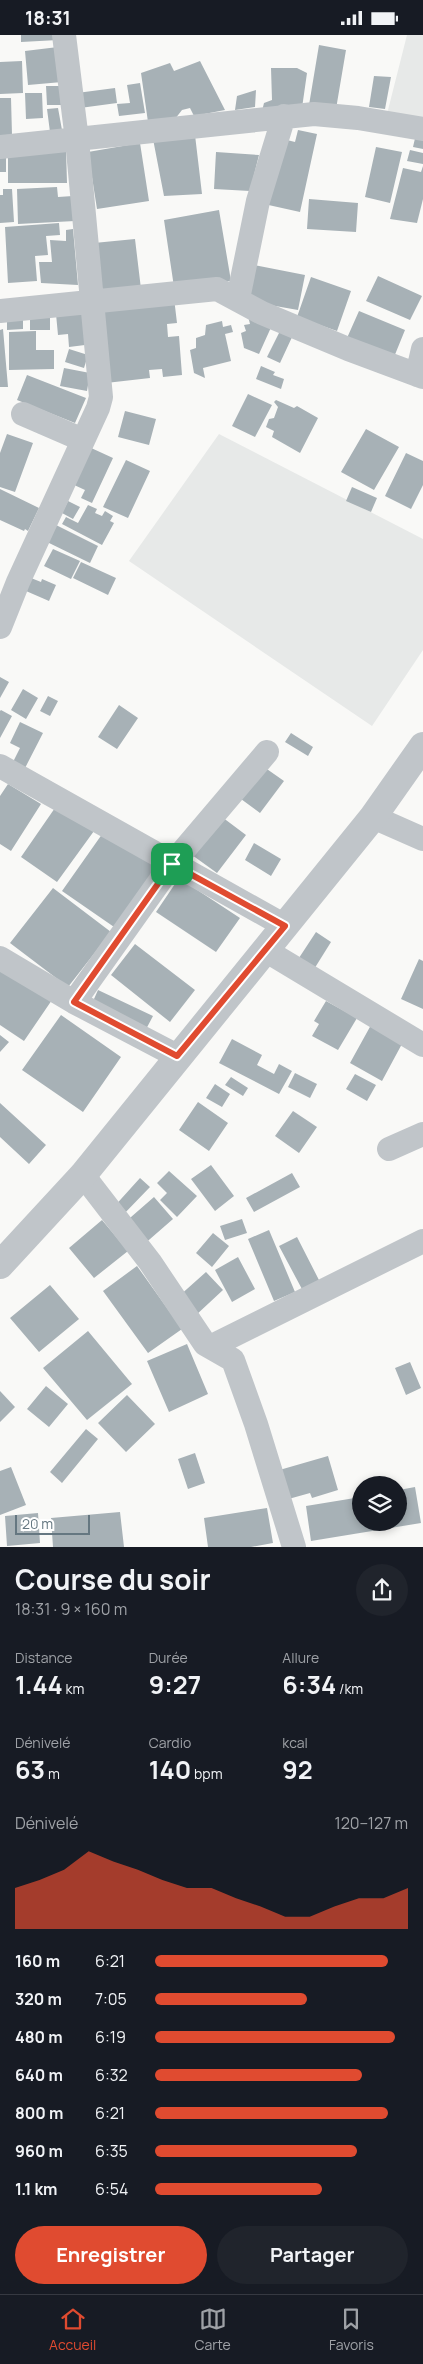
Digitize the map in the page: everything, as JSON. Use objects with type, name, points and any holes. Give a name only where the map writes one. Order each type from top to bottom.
[{"type":"street","points":[[0,627],[9,579],[83,440],[101,397],[64,35]]},
{"type":"street","points":[[0,147],[314,114],[358,118],[423,129]]},
{"type":"street","points":[[238,299],[258,201],[284,116]]},
{"type":"street","points":[[0,311],[217,289],[262,313],[348,349],[420,376],[423,349]]},
{"type":"street","points":[[23,414],[83,440]]},
{"type":"street","points":[[0,1265],[83,1175],[177,1056],[265,951],[372,817],[423,746]]},
{"type":"street","points":[[74,1002],[172,864],[268,752]]},
{"type":"street","points":[[0,766],[285,926]]},
{"type":"street","points":[[372,817],[423,839]]},
{"type":"street","points":[[265,951],[423,1045]]},
{"type":"street","points":[[0,958],[74,1002],[177,1056]]},
{"type":"street","points":[[390,1149],[423,1134]]},
{"type":"street","points":[[83,1175],[150,1263],[203,1341],[233,1360],[256,1424],[294,1547]]},
{"type":"street","points":[[210,1347],[423,1241]]},
{"type":"shaded area","points":[[407,35],[423,35],[423,119],[387,114]]},
{"type":"shaded area","points":[[219,434],[423,539],[423,650],[372,726],[129,561]]},
{"type":"building","points":[[21,35],[58,35],[58,40],[21,42]]},
{"type":"building","points":[[319,45],[346,50],[336,109],[309,105]]},
{"type":"building","points":[[58,47],[62,82],[28,85],[25,51]]},
{"type":"building","points":[[22,61],[23,93],[0,94],[0,62]]},
{"type":"building","points":[[200,61],[225,110],[194,116],[190,108],[182,110],[175,119],[148,122],[141,73],[170,63],[174,71]]},
{"type":"building","points":[[271,68],[297,68],[307,73],[302,108],[262,111],[264,103],[272,100]]},
{"type":"building","points":[[374,76],[391,77],[385,109],[369,107]]},
{"type":"building","points":[[140,83],[145,113],[119,116],[117,104],[130,103],[127,85]]},
{"type":"building","points":[[46,86],[60,86],[61,105],[47,105]]},
{"type":"building","points":[[115,88],[117,103],[80,108],[77,93]]},
{"type":"building","points":[[256,90],[255,107],[235,110],[237,96]]},
{"type":"building","points":[[25,93],[42,93],[43,118],[26,119]]},
{"type":"building","points":[[0,98],[11,98],[12,135],[0,136]]},
{"type":"building","points":[[58,108],[62,130],[50,132],[47,109]]},
{"type":"building","points":[[298,130],[317,134],[300,212],[264,204],[279,138],[295,142]]},
{"type":"building","points":[[416,134],[423,135],[423,149],[413,147]]},
{"type":"building","points":[[195,135],[202,194],[164,196],[153,139]]},
{"type":"building","points":[[140,143],[149,201],[97,209],[88,152]]},
{"type":"building","points":[[376,147],[402,152],[390,203],[365,197]]},
{"type":"building","points":[[66,149],[67,183],[8,183],[8,151]]},
{"type":"building","points":[[410,150],[423,153],[423,164],[407,161]]},
{"type":"building","points":[[216,152],[259,155],[250,191],[214,189]]},
{"type":"building","points":[[0,154],[6,154],[6,172],[0,172]]},
{"type":"building","points":[[423,166],[423,199],[417,223],[390,219],[403,168],[421,172]]},
{"type":"building","points":[[57,187],[58,197],[73,196],[75,221],[18,224],[17,189]]},
{"type":"building","points":[[3,189],[12,189],[14,222],[0,223],[0,195],[3,195]]},
{"type":"building","points":[[309,199],[358,203],[356,232],[307,229]]},
{"type":"building","points":[[219,210],[231,281],[174,287],[164,220]]},
{"type":"building","points":[[59,223],[60,235],[46,236],[48,255],[35,256],[37,281],[8,283],[5,227]]},
{"type":"building","points":[[73,229],[78,285],[41,283],[39,262],[52,262],[50,240],[66,241],[66,230]]},
{"type":"building","points":[[135,239],[141,289],[100,294],[94,243]]},
{"type":"building","points":[[254,265],[305,275],[298,310],[247,301]]},
{"type":"building","points":[[378,276],[422,296],[410,320],[366,301]]},
{"type":"building","points":[[311,277],[351,291],[337,331],[297,317]]},
{"type":"building","points":[[174,298],[177,323],[167,324],[168,337],[179,336],[182,375],[163,377],[162,369],[149,370],[150,378],[106,383],[98,307]]},
{"type":"building","points":[[359,311],[405,330],[394,357],[347,338]]},
{"type":"building","points":[[83,312],[85,345],[69,347],[68,334],[58,335],[56,314]]},
{"type":"building","points":[[247,312],[273,323],[259,354],[244,348],[241,333],[246,331],[244,325],[250,324]]},
{"type":"building","points":[[30,315],[50,315],[50,330],[30,330]]},
{"type":"building","points":[[23,317],[23,329],[7,330],[7,318]]},
{"type":"building","points":[[222,321],[223,327],[231,325],[233,332],[225,334],[231,361],[203,368],[205,378],[194,373],[190,350],[196,348],[196,338],[205,335],[206,325]]},
{"type":"building","points":[[3,329],[8,387],[0,387],[0,330]]},
{"type":"building","points":[[281,329],[293,335],[280,363],[267,357]]},
{"type":"building","points":[[36,331],[36,350],[54,350],[54,369],[9,370],[9,332]]},
{"type":"building","points":[[69,349],[88,355],[84,368],[65,362]]},
{"type":"building","points":[[261,366],[275,372],[273,375],[284,379],[281,389],[256,379]]},
{"type":"building","points":[[64,368],[90,373],[87,391],[60,386]]},
{"type":"building","points":[[27,375],[86,398],[75,423],[17,400]]},
{"type":"building","points":[[248,394],[272,405],[255,437],[232,426]]},
{"type":"building","points":[[276,400],[294,408],[297,406],[318,418],[300,453],[272,437],[274,431],[266,427],[269,419],[274,418],[278,407],[274,402]]},
{"type":"building","points":[[125,411],[156,419],[149,445],[118,437]]},
{"type":"building","points":[[366,429],[399,447],[374,490],[341,472]]},
{"type":"building","points":[[7,434],[33,443],[15,492],[0,487],[0,453]]},
{"type":"building","points":[[89,447],[113,458],[92,503],[81,498],[85,490],[72,484]]},
{"type":"building","points":[[406,453],[423,461],[423,485],[411,509],[385,496]]},
{"type":"building","points":[[126,460],[150,471],[128,518],[103,507]]},
{"type":"building","points":[[352,487],[377,498],[371,512],[346,501]]},
{"type":"building","points":[[0,489],[39,508],[28,531],[0,520]]},
{"type":"building","points":[[68,501],[80,507],[73,519],[62,513]]},
{"type":"building","points":[[88,505],[97,509],[95,513],[102,516],[105,511],[113,516],[110,521],[114,523],[102,545],[62,524],[66,517],[78,523]]},
{"type":"building","points":[[56,525],[98,546],[90,563],[47,542]]},
{"type":"building","points":[[53,549],[80,561],[71,579],[44,566]]},
{"type":"building","points":[[81,562],[116,578],[108,595],[73,578]]},
{"type":"building","points":[[31,578],[41,582],[42,579],[56,585],[49,601],[26,591]]},
{"type":"building","points":[[0,677],[9,682],[0,698]]},
{"type":"building","points":[[23,689],[38,698],[26,719],[11,710]]},
{"type":"building","points":[[48,696],[58,701],[50,716],[40,711]]},
{"type":"building","points":[[119,705],[138,718],[117,749],[98,737]]},
{"type":"building","points":[[0,711],[12,716],[0,738]]},
{"type":"building","points":[[20,722],[43,733],[24,770],[12,764],[20,748],[10,743]]},
{"type":"building","points":[[291,733],[313,747],[308,756],[285,742]]},
{"type":"building","points":[[264,767],[284,781],[260,813],[241,799]]},
{"type":"building","points":[[8,784],[41,804],[11,851],[0,844],[0,796]]},
{"type":"building","points":[[57,805],[94,831],[57,882],[21,857]]},
{"type":"building","points":[[222,817],[246,835],[217,873],[192,855]]},
{"type":"building","points":[[105,830],[159,868],[117,929],[62,891]]},
{"type":"building","points":[[254,843],[281,859],[271,876],[245,860]]},
{"type":"building","points":[[179,878],[240,918],[216,952],[156,912]]},
{"type":"building","points":[[53,888],[111,932],[68,987],[10,943]]},
{"type":"building","points":[[316,932],[331,942],[311,974],[295,964]]},
{"type":"building","points":[[135,944],[195,990],[170,1022],[111,975]]},
{"type":"building","points":[[419,959],[423,961],[423,1009],[401,999]]},
{"type":"building","points":[[5,965],[54,997],[24,1041],[0,1025],[0,972]]},
{"type":"building","points":[[98,990],[153,1016],[144,1033],[90,1008]]},
{"type":"building","points":[[326,1001],[357,1018],[338,1050],[312,1036],[319,1024],[314,1021]]},
{"type":"building","points":[[61,1015],[121,1057],[83,1112],[22,1070]]},
{"type":"building","points":[[371,1025],[403,1042],[382,1081],[350,1063]]},
{"type":"building","points":[[0,1035],[9,1042],[0,1052]]},
{"type":"building","points":[[232,1039],[262,1055],[257,1065],[274,1074],[279,1064],[292,1071],[279,1094],[219,1063]]},
{"type":"building","points":[[295,1073],[317,1084],[310,1098],[288,1087]]},
{"type":"building","points":[[355,1074],[376,1085],[367,1101],[346,1089]]},
{"type":"building","points":[[231,1077],[248,1088],[243,1096],[225,1085]]},
{"type":"building","points":[[215,1084],[230,1094],[222,1107],[206,1098]]},
{"type":"building","points":[[198,1102],[228,1123],[209,1151],[179,1130]]},
{"type":"building","points":[[0,1103],[46,1145],[29,1164],[0,1137]]},
{"type":"building","points":[[293,1111],[317,1127],[299,1153],[275,1136]]},
{"type":"building","points":[[211,1165],[234,1196],[215,1211],[191,1179]]},
{"type":"building","points":[[169,1171],[197,1196],[177,1217],[160,1200],[167,1193],[157,1183]]},
{"type":"building","points":[[292,1173],[300,1187],[254,1212],[246,1198]]},
{"type":"building","points":[[140,1178],[150,1187],[121,1217],[112,1209]]},
{"type":"building","points":[[154,1197],[173,1219],[142,1246],[123,1224]]},
{"type":"building","points":[[242,1219],[247,1233],[225,1240],[220,1226]]},
{"type":"building","points":[[102,1220],[128,1251],[94,1278],[69,1248]]},
{"type":"building","points":[[269,1230],[295,1292],[274,1301],[248,1239]]},
{"type":"building","points":[[213,1233],[229,1246],[212,1267],[196,1253]]},
{"type":"building","points":[[297,1237],[320,1282],[303,1291],[279,1246]]},
{"type":"building","points":[[238,1257],[255,1289],[232,1302],[215,1270]]},
{"type":"building","points":[[137,1266],[182,1329],[148,1353],[103,1291]]},
{"type":"building","points":[[206,1272],[223,1290],[195,1316],[178,1297]]},
{"type":"building","points":[[50,1285],[79,1319],[39,1352],[10,1318]]},
{"type":"building","points":[[88,1331],[132,1384],[87,1420],[43,1368]]},
{"type":"building","points":[[187,1344],[208,1394],[169,1412],[147,1361]]},
{"type":"building","points":[[410,1362],[421,1388],[406,1395],[395,1368]]},
{"type":"building","points":[[46,1386],[68,1404],[49,1427],[27,1409]]},
{"type":"building","points":[[0,1391],[15,1407],[0,1422]]},
{"type":"building","points":[[127,1395],[155,1424],[126,1452],[98,1423]]},
{"type":"building","points":[[86,1429],[98,1439],[62,1483],[50,1472]]},
{"type":"building","points":[[195,1453],[205,1483],[188,1489],[178,1459]]},
{"type":"building","points":[[328,1456],[338,1490],[312,1498],[310,1493],[285,1500],[276,1471]]},
{"type":"building","points":[[11,1467],[26,1505],[0,1515],[0,1471]]},
{"type":"building","points":[[415,1487],[421,1523],[407,1525],[407,1488]]},
{"type":"building","points":[[352,1498],[352,1531],[372,1531],[311,1541],[306,1506]]},
{"type":"building","points":[[267,1508],[273,1543],[251,1547],[208,1547],[204,1518]]},
{"type":"building","points":[[120,1512],[124,1547],[53,1547],[51,1518]]},
{"type":"building","points":[[38,1513],[40,1543],[7,1546],[5,1516]]},
{"type":"route","points":[[172,864],[285,926],[177,1056],[74,1002],[172,864]]}]
